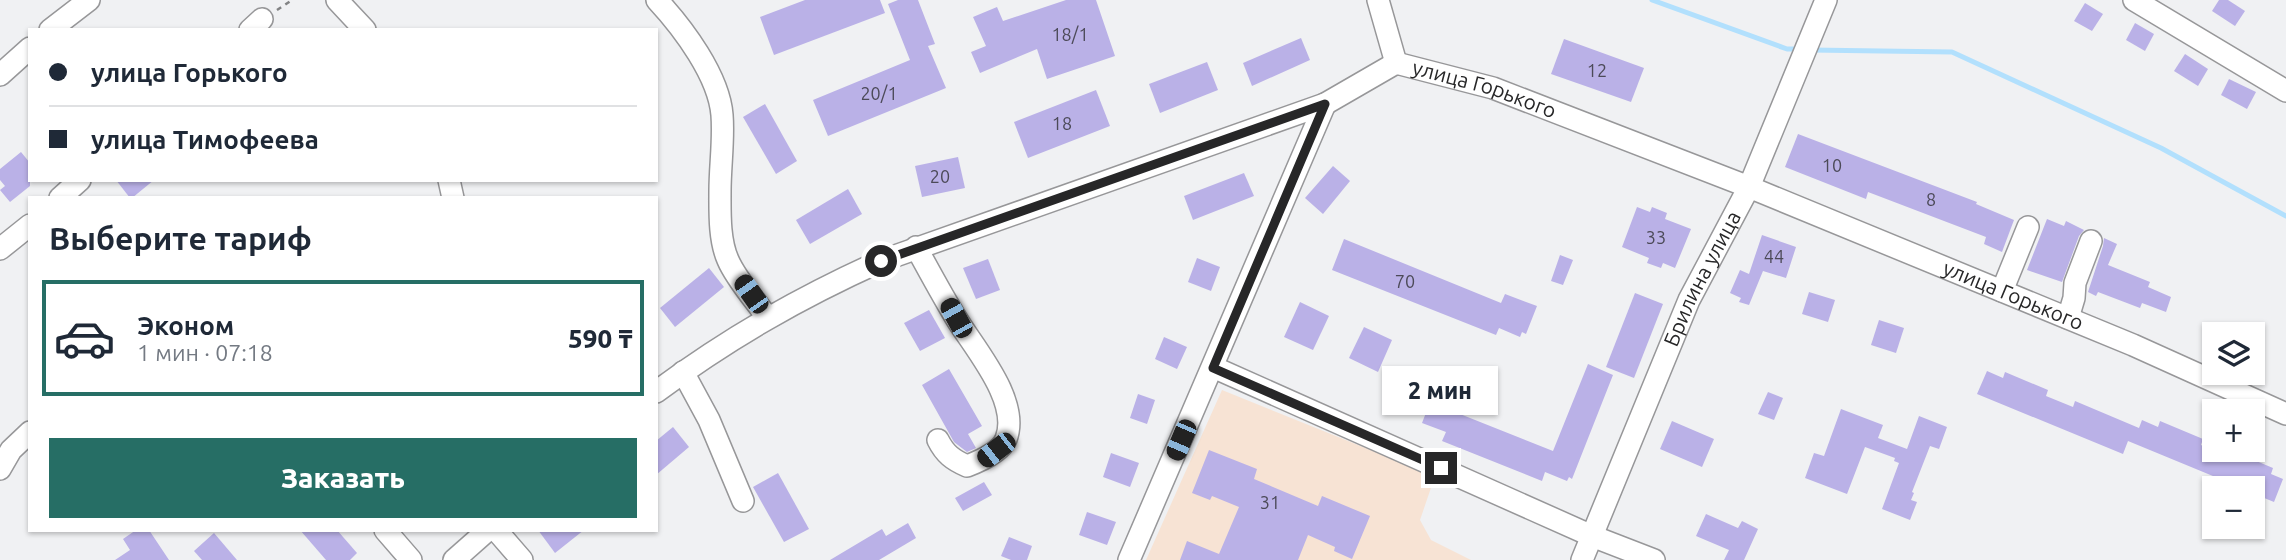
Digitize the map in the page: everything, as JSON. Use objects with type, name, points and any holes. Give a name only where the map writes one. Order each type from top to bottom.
[{"type":"street","points":[[53,28],[89,0]]},
{"type":"street","points":[[337,0],[363,28]]},
{"type":"street","points":[[657,0],[673,17],[700,58],[715,90],[722,114],[720,204],[727,259],[767,317]]},
{"type":"street","points":[[1378,0],[1396,63]]},
{"type":"street","name":"Брилина улица","points":[[1582,560],[1689,300],[1748,187],[1826,0]]},
{"type":"street","points":[[2134,0],[2286,91]]},
{"type":"street","points":[[0,75],[28,50]]},
{"type":"street","name":"улица Горького","points":[[658,391],[767,317],[829,285],[916,247],[1325,104],[1396,63],[1493,88],[1748,187],[2068,318],[2286,414]]},
{"type":"street","points":[[1129,560],[1325,104]]},
{"type":"street","points":[[62,196],[78,182]]},
{"type":"street","points":[[0,249],[28,227]]},
{"type":"street","points":[[2002,291],[2028,227]]},
{"type":"street","points":[[2068,318],[2075,283],[2091,241]]},
{"type":"street","points":[[916,247],[956,318],[1000,387],[1006,407],[1006,441],[984,459],[967,466],[944,452],[938,440]]},
{"type":"street","points":[[1213,368],[1592,536],[1654,560]]},
{"type":"street","points":[[683,372],[709,420],[743,501]]},
{"type":"street","points":[[0,469],[11,450],[28,434]]},
{"type":"street","points":[[387,532],[411,560]]},
{"type":"street","points":[[454,560],[486,532]]},
{"type":"street","points":[[498,532],[522,560]]},
{"type":"street","points":[[1592,536],[1600,560]]},
{"type":"shaded area","points":[[1222,390],[1435,476],[1420,520],[1431,540],[1471,560],[1146,560]]},
{"type":"building","points":[[805,0],[880,0],[885,13],[774,55],[760,17]]},
{"type":"building","points":[[898,0],[918,0],[935,44],[928,46],[946,88],[828,136],[813,100],[910,60],[888,4]]},
{"type":"building","points":[[1066,0],[1096,0],[1115,56],[1047,79],[1037,49],[980,73],[971,52],[986,46],[973,17],[997,7],[1003,21]]},
{"type":"building","points":[[2219,0],[2228,0],[2245,11],[2235,26],[2212,11]]},
{"type":"building","points":[[2085,3],[2103,14],[2092,31],[2074,21]]},
{"type":"building","points":[[2135,23],[2154,34],[2145,51],[2126,40]]},
{"type":"building","points":[[1301,38],[1310,60],[1252,86],[1243,63]]},
{"type":"building","points":[[1564,39],[1644,68],[1631,102],[1551,74]]},
{"type":"building","points":[[2185,54],[2208,69],[2198,86],[2174,71]]},
{"type":"building","points":[[1207,62],[1218,90],[1160,113],[1149,84]]},
{"type":"building","points":[[2229,79],[2256,92],[2247,109],[2221,95]]},
{"type":"building","points":[[1096,90],[1110,126],[1028,158],[1014,122]]},
{"type":"building","points":[[765,104],[797,161],[776,174],[743,117]]},
{"type":"building","points":[[1798,134],[1977,202],[1976,204],[2014,220],[2002,252],[1984,244],[1986,237],[1868,192],[1866,199],[1785,167]]},
{"type":"building","points":[[21,152],[28,161],[30,186],[10,202],[0,190],[5,186],[0,180],[0,169]]},
{"type":"building","points":[[958,157],[965,188],[922,197],[915,166]]},
{"type":"building","points":[[1333,166],[1350,181],[1323,214],[1305,198]]},
{"type":"building","points":[[1244,173],[1254,196],[1193,220],[1184,196]]},
{"type":"building","points":[[118,182],[152,182],[134,196],[128,196]]},
{"type":"building","points":[[848,189],[862,214],[810,244],[796,220]]},
{"type":"building","points":[[1637,207],[1650,212],[1652,207],[1667,213],[1665,219],[1691,229],[1675,268],[1663,263],[1661,268],[1647,263],[1649,258],[1622,247]]},
{"type":"building","points":[[2047,219],[2064,226],[2066,221],[2084,230],[2079,236],[2062,282],[2027,270]]},
{"type":"building","points":[[1762,235],[1796,247],[1786,278],[1763,271],[1749,305],[1739,302],[1741,298],[1730,293],[1740,270],[1749,274]]},
{"type":"building","points":[[2104,238],[2117,244],[2108,265],[2150,282],[2148,287],[2171,297],[2166,312],[2142,303],[2140,308],[2098,292],[2096,296],[2088,292]]},
{"type":"building","points":[[1344,239],[1501,303],[1505,294],[1537,306],[1526,334],[1522,332],[1520,337],[1499,328],[1496,335],[1332,270]]},
{"type":"building","points":[[1560,255],[1573,260],[1563,285],[1551,281]]},
{"type":"building","points":[[1197,258],[1220,267],[1211,291],[1188,282]]},
{"type":"building","points":[[988,259],[1000,290],[976,299],[963,268]]},
{"type":"building","points":[[709,268],[724,287],[675,327],[660,308]]},
{"type":"building","points":[[1809,292],[1835,300],[1828,322],[1802,314]]},
{"type":"building","points":[[1635,293],[1663,304],[1634,378],[1606,367]]},
{"type":"building","points":[[1300,302],[1329,316],[1313,350],[1284,337]]},
{"type":"building","points":[[929,310],[945,338],[920,351],[904,323]]},
{"type":"building","points":[[1879,320],[1904,328],[1896,353],[1871,345]]},
{"type":"building","points":[[1364,327],[1392,340],[1378,372],[1349,358]]},
{"type":"building","points":[[1164,337],[1187,347],[1177,369],[1155,359]]},
{"type":"building","points":[[1588,364],[1613,375],[1572,479],[1569,477],[1567,481],[1545,472],[1542,481],[1442,441],[1446,432],[1422,423],[1434,392],[1460,403],[1460,414],[1553,451]]},
{"type":"building","points":[[949,369],[982,426],[968,434],[976,448],[967,452],[954,442],[922,385]]},
{"type":"building","points":[[1987,371],[2003,378],[2005,372],[2048,390],[2046,396],[2073,407],[2075,401],[2139,428],[2142,420],[2158,427],[2160,421],[2202,439],[2202,462],[2259,462],[2273,468],[2271,474],[2283,479],[2274,502],[2265,498],[2265,476],[2213,476],[2128,441],[2123,454],[1977,394]]},
{"type":"building","points":[[1768,392],[1783,398],[1774,420],[1758,414]]},
{"type":"building","points":[[1138,394],[1155,400],[1147,424],[1130,418]]},
{"type":"building","points":[[1841,409],[1883,425],[1878,438],[1907,449],[1919,416],[1947,427],[1939,449],[1930,446],[1912,492],[1914,493],[1911,500],[1917,502],[1910,520],[1882,509],[1899,463],[1894,461],[1895,458],[1865,447],[1847,494],[1805,478],[1814,453],[1824,456]]},
{"type":"building","points":[[1672,421],[1714,439],[1702,467],[1660,449]]},
{"type":"building","points":[[673,427],[689,447],[658,473],[658,439]]},
{"type":"building","points":[[1209,450],[1257,469],[1254,479],[1318,506],[1322,496],[1370,516],[1352,559],[1334,551],[1335,547],[1308,535],[1298,560],[1180,560],[1187,541],[1219,554],[1239,507],[1212,496],[1210,500],[1192,493]]},
{"type":"building","points":[[1111,453],[1139,463],[1130,487],[1103,477]]},
{"type":"building","points":[[778,473],[809,529],[784,542],[753,487]]},
{"type":"building","points":[[984,482],[992,495],[963,511],[955,498]]},
{"type":"building","points":[[1087,512],[1116,522],[1107,545],[1079,535]]},
{"type":"building","points":[[1706,514],[1738,528],[1742,521],[1758,529],[1744,560],[1724,560],[1729,550],[1696,536]]},
{"type":"building","points":[[908,523],[916,538],[879,560],[830,560],[882,529],[886,536]]},
{"type":"building","points":[[133,532],[150,532],[169,560],[115,560],[130,550],[123,539]]},
{"type":"building","points":[[302,532],[339,532],[357,553],[350,560],[326,560]]},
{"type":"building","points":[[539,532],[581,532],[555,553]]},
{"type":"building","points":[[214,533],[237,560],[202,560],[194,551]]},
{"type":"building","points":[[1009,537],[1032,546],[1027,560],[1011,560],[1001,556]]},
{"type":"waterway","points":[[1652,0],[1787,49],[1801,49]]},
{"type":"waterway","points":[[1811,50],[1952,52],[2161,148],[2286,216]]},
{"type":"route","points":[[881,261],[1325,104],[1213,368],[1441,468]]}]
